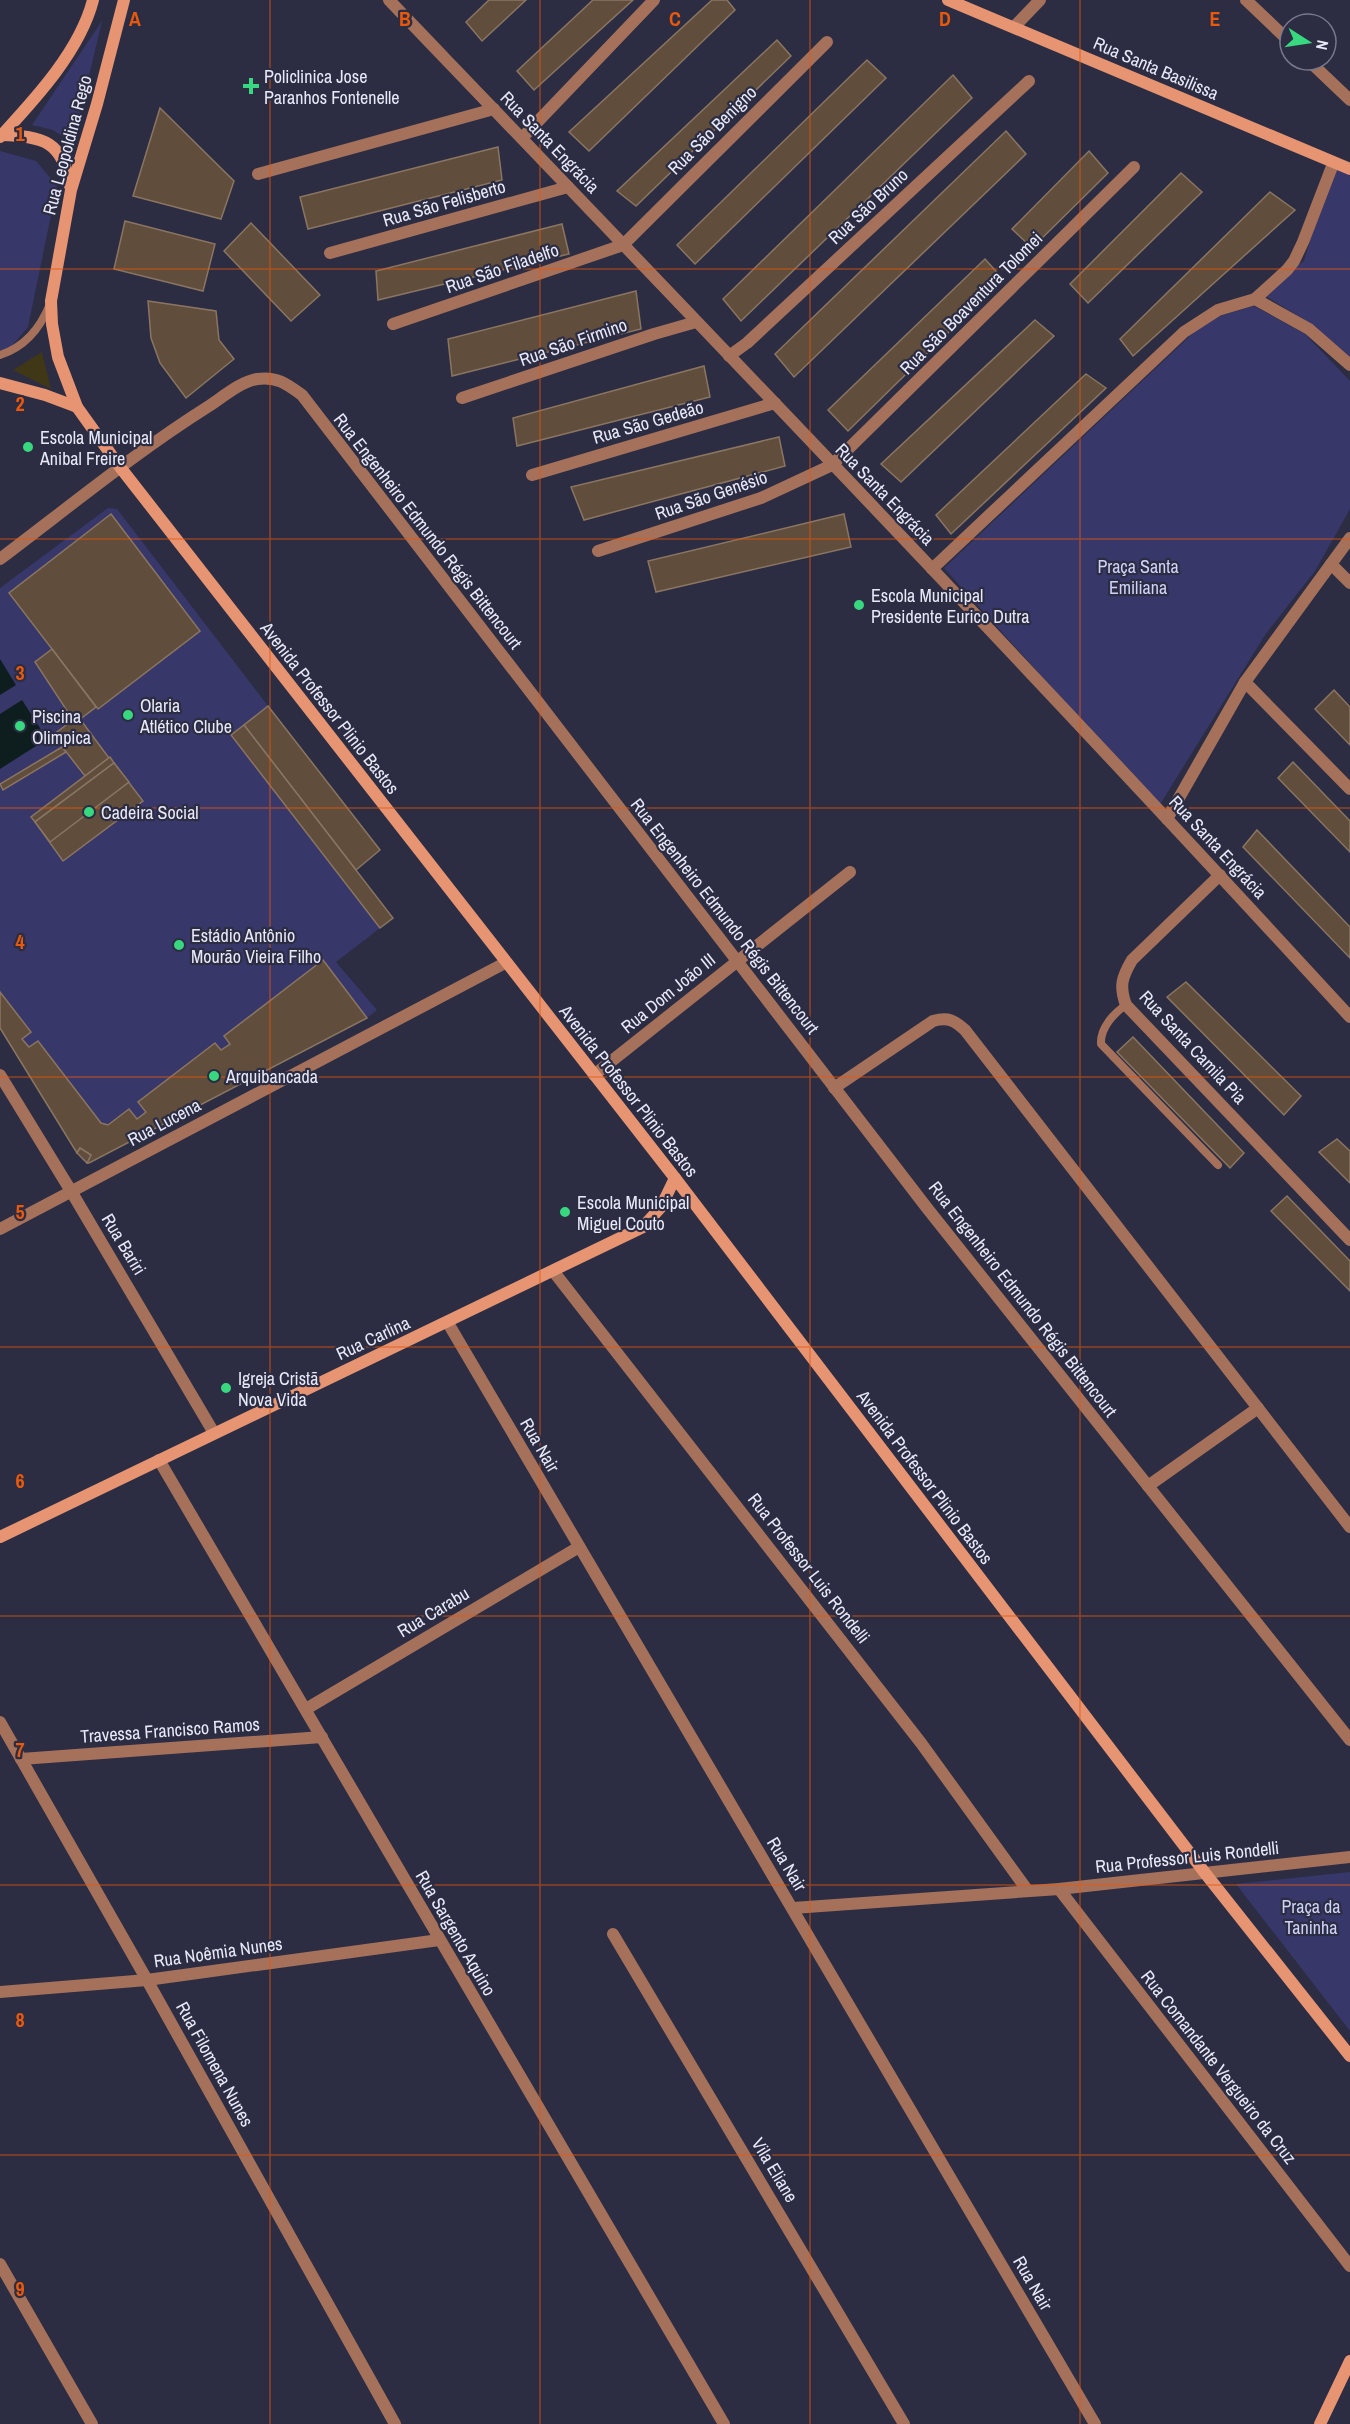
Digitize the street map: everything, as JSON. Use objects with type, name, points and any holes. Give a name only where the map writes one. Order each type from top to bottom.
[{"type":"street","name":"Rua Leopoldina Rego","points":[[1,136],[64,61],[79,35],[93,0]]},
{"type":"street","name":"Rua Leopoldina Rego","points":[[51,301],[71,190],[97,104],[124,0]]},
{"type":"street","name":"Rua Santa Engrácia","points":[[389,0],[932,569],[1220,874],[1350,1017]]},
{"type":"street","points":[[522,138],[654,0]]},
{"type":"street","name":"Rua Santa Basilissa","points":[[948,0],[1333,164],[1350,169]]},
{"type":"street","points":[[1014,27],[1040,0]]},
{"type":"street","points":[[1246,0],[1278,31]]},
{"type":"street","name":"Rua São Benigno","points":[[623,245],[827,42]]},
{"type":"street","points":[[1321,72],[1350,100]]},
{"type":"street","name":"Rua São Bruno","points":[[729,356],[747,343],[1029,81]]},
{"type":"street","points":[[258,174],[494,109]]},
{"type":"street","points":[[1,136],[32,137],[54,147],[67,167],[71,190]]},
{"type":"street","points":[[932,569],[1184,332],[1218,310],[1255,299],[1294,261],[1333,164]]},
{"type":"street","name":"Rua São Boaventura Tolomei","points":[[832,465],[1134,167]]},
{"type":"street","name":"Rua São Felisberto","points":[[330,253],[568,186]]},
{"type":"street","name":"Rua São Filadelfo","points":[[393,324],[623,245]]},
{"type":"street","points":[[1255,299],[1309,329],[1350,365]]},
{"type":"street","name":"Avenida Professor Plinio Bastos","points":[[51,301],[52,324],[58,357],[77,407],[120,467],[675,1178],[1205,1874],[1350,2056]]},
{"type":"street","name":"Rua São Firmino","points":[[462,398],[696,322]]},
{"type":"street","name":"Rua Engenheiro Edmundo Régis Bittencourt","points":[[0,559],[120,467],[187,420],[254,380],[272,378],[284,382],[302,395],[834,1088],[1350,1740]]},
{"type":"street","points":[[0,383],[45,395],[77,407]]},
{"type":"street","name":"Rua São Gedeão","points":[[532,475],[775,403]]},
{"type":"street","name":"Rua São Genésio","points":[[598,551],[761,498],[832,465]]},
{"type":"street","points":[[1167,819],[1245,682],[1350,538]]},
{"type":"street","points":[[1331,564],[1350,583]]},
{"type":"street","points":[[1245,682],[1350,789]]},
{"type":"street","name":"Rua Dom João III","points":[[594,1075],[850,872]]},
{"type":"street","name":"Rua Santa Camila Pia","points":[[1220,874],[1132,960],[1121,984],[1126,1005],[1350,1240]]},
{"type":"street","name":"Rua Lucena","points":[[0,1229],[505,963]]},
{"type":"street","points":[[834,1088],[933,1021],[944,1018],[955,1021],[965,1030],[1350,1527]]},
{"type":"street","name":"Rua Bariri","points":[[0,1076],[214,1433]]},
{"type":"street","name":"Rua Carlina","points":[[0,1537],[554,1272],[643,1227],[662,1207],[675,1178]]},
{"type":"street","name":"Rua Professor Luis Rondelli","points":[[554,1272],[900,1715],[1028,1891]]},
{"type":"street","name":"Rua Nair","points":[[448,1323],[1095,2424]]},
{"type":"street","points":[[1148,1486],[1258,1408]]},
{"type":"street","name":"Rua Sargento Aquino","points":[[159,1460],[724,2424]]},
{"type":"street","name":"Rua Carabu","points":[[306,1709],[579,1547]]},
{"type":"street","name":"Rua Filomena Nunes","points":[[0,1722],[395,2424]]},
{"type":"street","name":"Travessa Francisco Ramos","points":[[21,1759],[322,1737]]},
{"type":"street","name":"Rua Professor Luis Rondelli","points":[[792,1908],[1059,1889],[1350,1857]]},
{"type":"street","name":"Rua Comandante Vergueiro da Cruz","points":[[1059,1889],[1350,2266]]},
{"type":"street","name":"Vila Eliane","points":[[613,1934],[904,2424]]},
{"type":"street","name":"Rua Noêmia Nunes","points":[[0,1992],[147,1980],[439,1940]]},
{"type":"street","points":[[0,2264],[92,2424]]},
{"type":"street","points":[[1320,2424],[1350,2361]]},
{"type":"lane","points":[[0,355],[18,348],[30,339],[44,319],[51,301]]},
{"type":"lane","points":[[1126,1005],[1118,1010],[1104,1030],[1101,1044],[1218,1165]]},
{"type":"green space","points":[[102,21],[73,143],[53,130],[32,125]]},
{"type":"green space","points":[[0,151],[36,161],[57,186],[28,327],[10,348],[0,350]]},
{"type":"green space","points":[[1333,166],[1350,173],[1350,360],[1315,326],[1262,294],[1304,261]]},
{"type":"green space","name":"Praça Santa Emiliana","points":[[1254,306],[1305,334],[1350,381],[1350,509],[1315,571],[1265,635],[1159,806],[944,568],[1207,320]]},
{"type":"green space","name":"Estádio Antônio Mourão Vieira Filho","points":[[108,508],[117,509],[268,706],[244,725],[393,918],[336,962],[377,1010],[367,1018],[88,1163],[83,1161],[77,1153],[0,1028],[0,588]]},
{"type":"green space","name":"Praça da Taninha","points":[[1350,1872],[1350,2031],[1236,1884]]},
{"type":"sand","points":[[42,352],[51,389],[13,370]]},
{"type":"shaded area","points":[[0,659],[16,685],[0,695]]},
{"type":"shaded area","name":"Piscina Olimpica","points":[[22,700],[47,739],[0,769],[0,714]]},
{"type":"building","points":[[489,0],[526,0],[482,41],[466,22]]},
{"type":"building","points":[[593,0],[633,0],[534,90],[517,71]]},
{"type":"building","points":[[712,0],[727,0],[735,10],[589,151],[569,132]]},
{"type":"building","points":[[777,40],[791,56],[636,206],[617,191]]},
{"type":"building","points":[[867,60],[886,78],[695,264],[677,245]]},
{"type":"building","points":[[953,75],[972,98],[741,321],[723,299]]},
{"type":"building","points":[[160,108],[234,181],[221,219],[133,196]]},
{"type":"building","points":[[1006,131],[1026,154],[794,377],[775,354]]},
{"type":"building","points":[[498,147],[502,180],[308,229],[300,197]]},
{"type":"building","points":[[1089,151],[1108,173],[1032,248],[1012,229]]},
{"type":"building","points":[[1181,173],[1202,192],[1088,303],[1070,284]]},
{"type":"building","points":[[1270,192],[1295,210],[1133,356],[1120,339]]},
{"type":"building","points":[[125,221],[215,244],[203,291],[114,269]]},
{"type":"building","points":[[251,223],[320,295],[291,321],[224,251]]},
{"type":"building","points":[[562,224],[569,254],[378,300],[376,271]]},
{"type":"building","points":[[985,259],[1003,279],[848,431],[828,410]]},
{"type":"building","points":[[636,291],[641,329],[452,376],[448,339]]},
{"type":"building","points":[[148,301],[216,311],[219,340],[234,359],[186,398],[160,363],[151,338]]},
{"type":"building","points":[[1035,320],[1054,336],[901,482],[881,464]]},
{"type":"building","points":[[704,366],[710,397],[517,446],[513,418]]},
{"type":"building","points":[[1086,374],[1106,388],[951,534],[936,515]]},
{"type":"building","points":[[779,437],[785,466],[584,520],[571,487]]},
{"type":"building","points":[[111,514],[200,631],[98,709],[9,593]]},
{"type":"building","points":[[844,514],[851,547],[656,592],[648,561]]},
{"type":"building","points":[[52,649],[96,707],[75,723],[35,662]]},
{"type":"building","points":[[1334,690],[1350,707],[1350,745],[1315,709]]},
{"type":"building","points":[[268,706],[380,850],[356,870],[244,725]]},
{"type":"building","points":[[80,719],[109,758],[85,776],[53,735],[73,720],[75,723]]},
{"type":"building","points":[[244,725],[393,918],[380,928],[231,735]]},
{"type":"building","points":[[62,747],[66,752],[3,790],[0,784]]},
{"type":"building","points":[[110,757],[114,763],[35,822],[31,817]]},
{"type":"building","points":[[1293,762],[1350,821],[1350,852],[1278,778]]},
{"type":"building","name":"Cadeira Social","points":[[114,763],[143,801],[63,861],[35,822]]},
{"type":"building","points":[[114,763],[129,782],[50,842],[35,822]]},
{"type":"building","points":[[1257,830],[1350,927],[1350,958],[1243,847]]},
{"type":"building","name":"Arquibancada","points":[[323,960],[367,1018],[89,1163],[87,1163],[91,1155],[80,1148],[77,1153],[0,1028],[0,992],[31,1032],[22,1039],[29,1047],[38,1041],[101,1123],[108,1125],[129,1109],[137,1119],[146,1112],[138,1102],[215,1043],[221,1050],[230,1044],[224,1036]]},
{"type":"building","points":[[1186,982],[1301,1096],[1284,1115],[1167,997]]},
{"type":"building","points":[[1133,1037],[1244,1153],[1230,1168],[1117,1052]]},
{"type":"building","points":[[1337,1139],[1350,1151],[1350,1183],[1319,1152]]},
{"type":"building","points":[[80,1148],[91,1155],[87,1163],[77,1153]]},
{"type":"building","points":[[1287,1196],[1350,1261],[1350,1291],[1271,1211]]},
{"type":"place","name":"Policlinica Jose Paranhos Fontenelle","points":[[251,86]]},
{"type":"place","name":"Escola Municipal Anibal Freire","points":[[28,447]]},
{"type":"place","name":"Escola Municipal Presidente Eurico Dutra","points":[[859,605]]},
{"type":"place","name":"Olaria Atlético Clube","points":[[128,715]]},
{"type":"place","name":"Piscina Olimpica","points":[[20,726]]},
{"type":"place","name":"Cadeira Social","points":[[89,812]]},
{"type":"place","name":"Estádio Antônio Mourão Vieira Filho","points":[[179,945]]},
{"type":"place","name":"Arquibancada","points":[[214,1076]]},
{"type":"place","name":"Escola Municipal Miguel Couto","points":[[565,1212]]},
{"type":"place","name":"Igreja Cristã Nova Vida","points":[[226,1388]]}]
